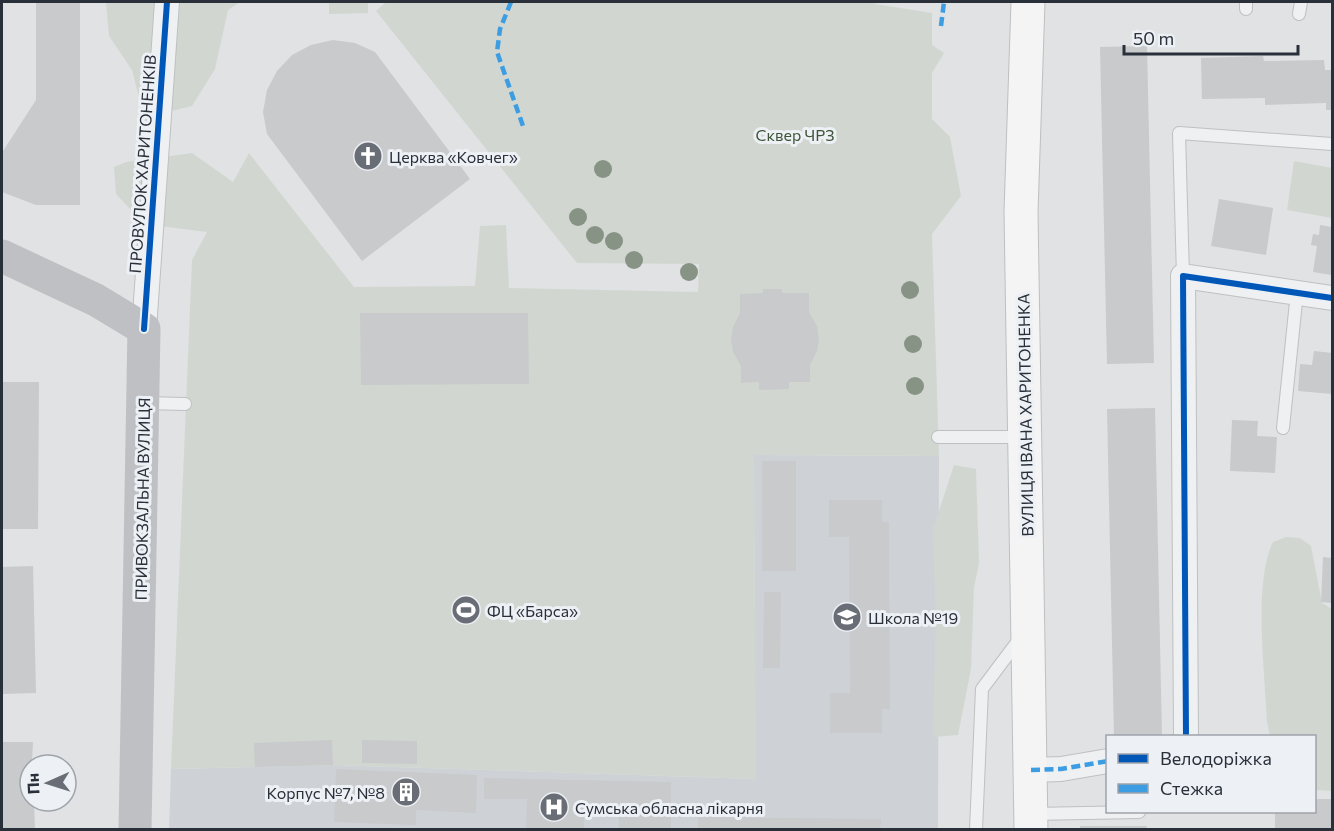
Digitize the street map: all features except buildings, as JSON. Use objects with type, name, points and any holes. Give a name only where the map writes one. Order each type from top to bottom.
[{"type":"main road","name":"ВУЛИЦЯ ІВАНА ХАРИТОНЕНКА","points":[[1028,2],[1021,212],[1031,822]]},
{"type":"main road","points":[[2,256],[96,300],[144,329]]},
{"type":"main road","name":"ПРИВОКЗАЛЬНА ВУЛИЦЯ","points":[[135,830],[144,329]]},
{"type":"street","name":"ПРОВУЛОК ХАРИТОНЕНКІВ","points":[[144,329],[167,2]]},
{"type":"street","points":[[1186,735],[1183,276],[1332,298]]},
{"type":"street","points":[[1031,770],[1061,769],[1106,761]]},
{"type":"lane","points":[[1183,276],[1179,133],[1332,144]]},
{"type":"lane","points":[[1283,428],[1297,292]]},
{"type":"lane","points":[[143,403],[185,404]]},
{"type":"lane","points":[[938,437],[1025,437]]},
{"type":"lane","points":[[976,830],[982,689],[1029,626]]},
{"type":"lane","points":[[1031,822],[1128,813]]},
{"type":"shaded area","points":[[754,455],[939,456],[938,829],[169,830],[171,769],[333,765],[755,779]]},
{"type":"green space","points":[[106,2],[240,2],[228,10],[215,69],[192,106],[155,115],[142,109],[132,70],[109,36]]},
{"type":"green space","points":[[329,2],[368,2],[368,13],[329,14]]},
{"type":"green space","name":"ФЦ «Барса»","points":[[386,2],[876,2],[875,4],[932,13],[932,45],[944,53],[932,73],[932,119],[950,137],[961,196],[932,234],[939,456],[754,455],[756,779],[333,765],[171,769],[192,260],[207,232],[144,224],[116,194],[114,167],[126,162],[192,153],[233,182],[249,153],[354,287],[475,286],[480,226],[506,225],[509,288],[698,292],[699,264],[577,263],[376,11]]},
{"type":"green space","points":[[1294,161],[1332,168],[1332,218],[1287,210]]},
{"type":"green space","points":[[954,465],[976,469],[979,563],[974,588],[971,669],[958,735],[933,737],[936,620],[933,529]]},
{"type":"green space","points":[[1286,537],[1300,538],[1311,546],[1322,603],[1332,609],[1332,791],[1316,790],[1316,735],[1270,735],[1267,721],[1262,604],[1263,580],[1273,542]]},
{"type":"marked path","points":[[511,2],[500,29],[497,52],[523,126]]},
{"type":"marked path","points":[[941,26],[944,2]]},
{"type":"marked path","points":[[1031,770],[1061,769],[1106,761]]},
{"type":"cycle path","points":[[144,329],[167,2]]},
{"type":"cycle path","points":[[1186,735],[1183,276],[1332,298]]},
{"type":"place","name":"Церква «Ковчег»","points":[[368,156]]},
{"type":"place","name":"ФЦ «Барса»","points":[[466,610]]},
{"type":"place","name":"Школа №19","points":[[847,617]]},
{"type":"place","name":"Корпус №7, №8","points":[[406,792]]},
{"type":"place","name":"Сумська обласна лікарня","points":[[554,807]]},
{"type":"park label","name":"Сквер ЧРЗ","points":[[795,134]]}]
